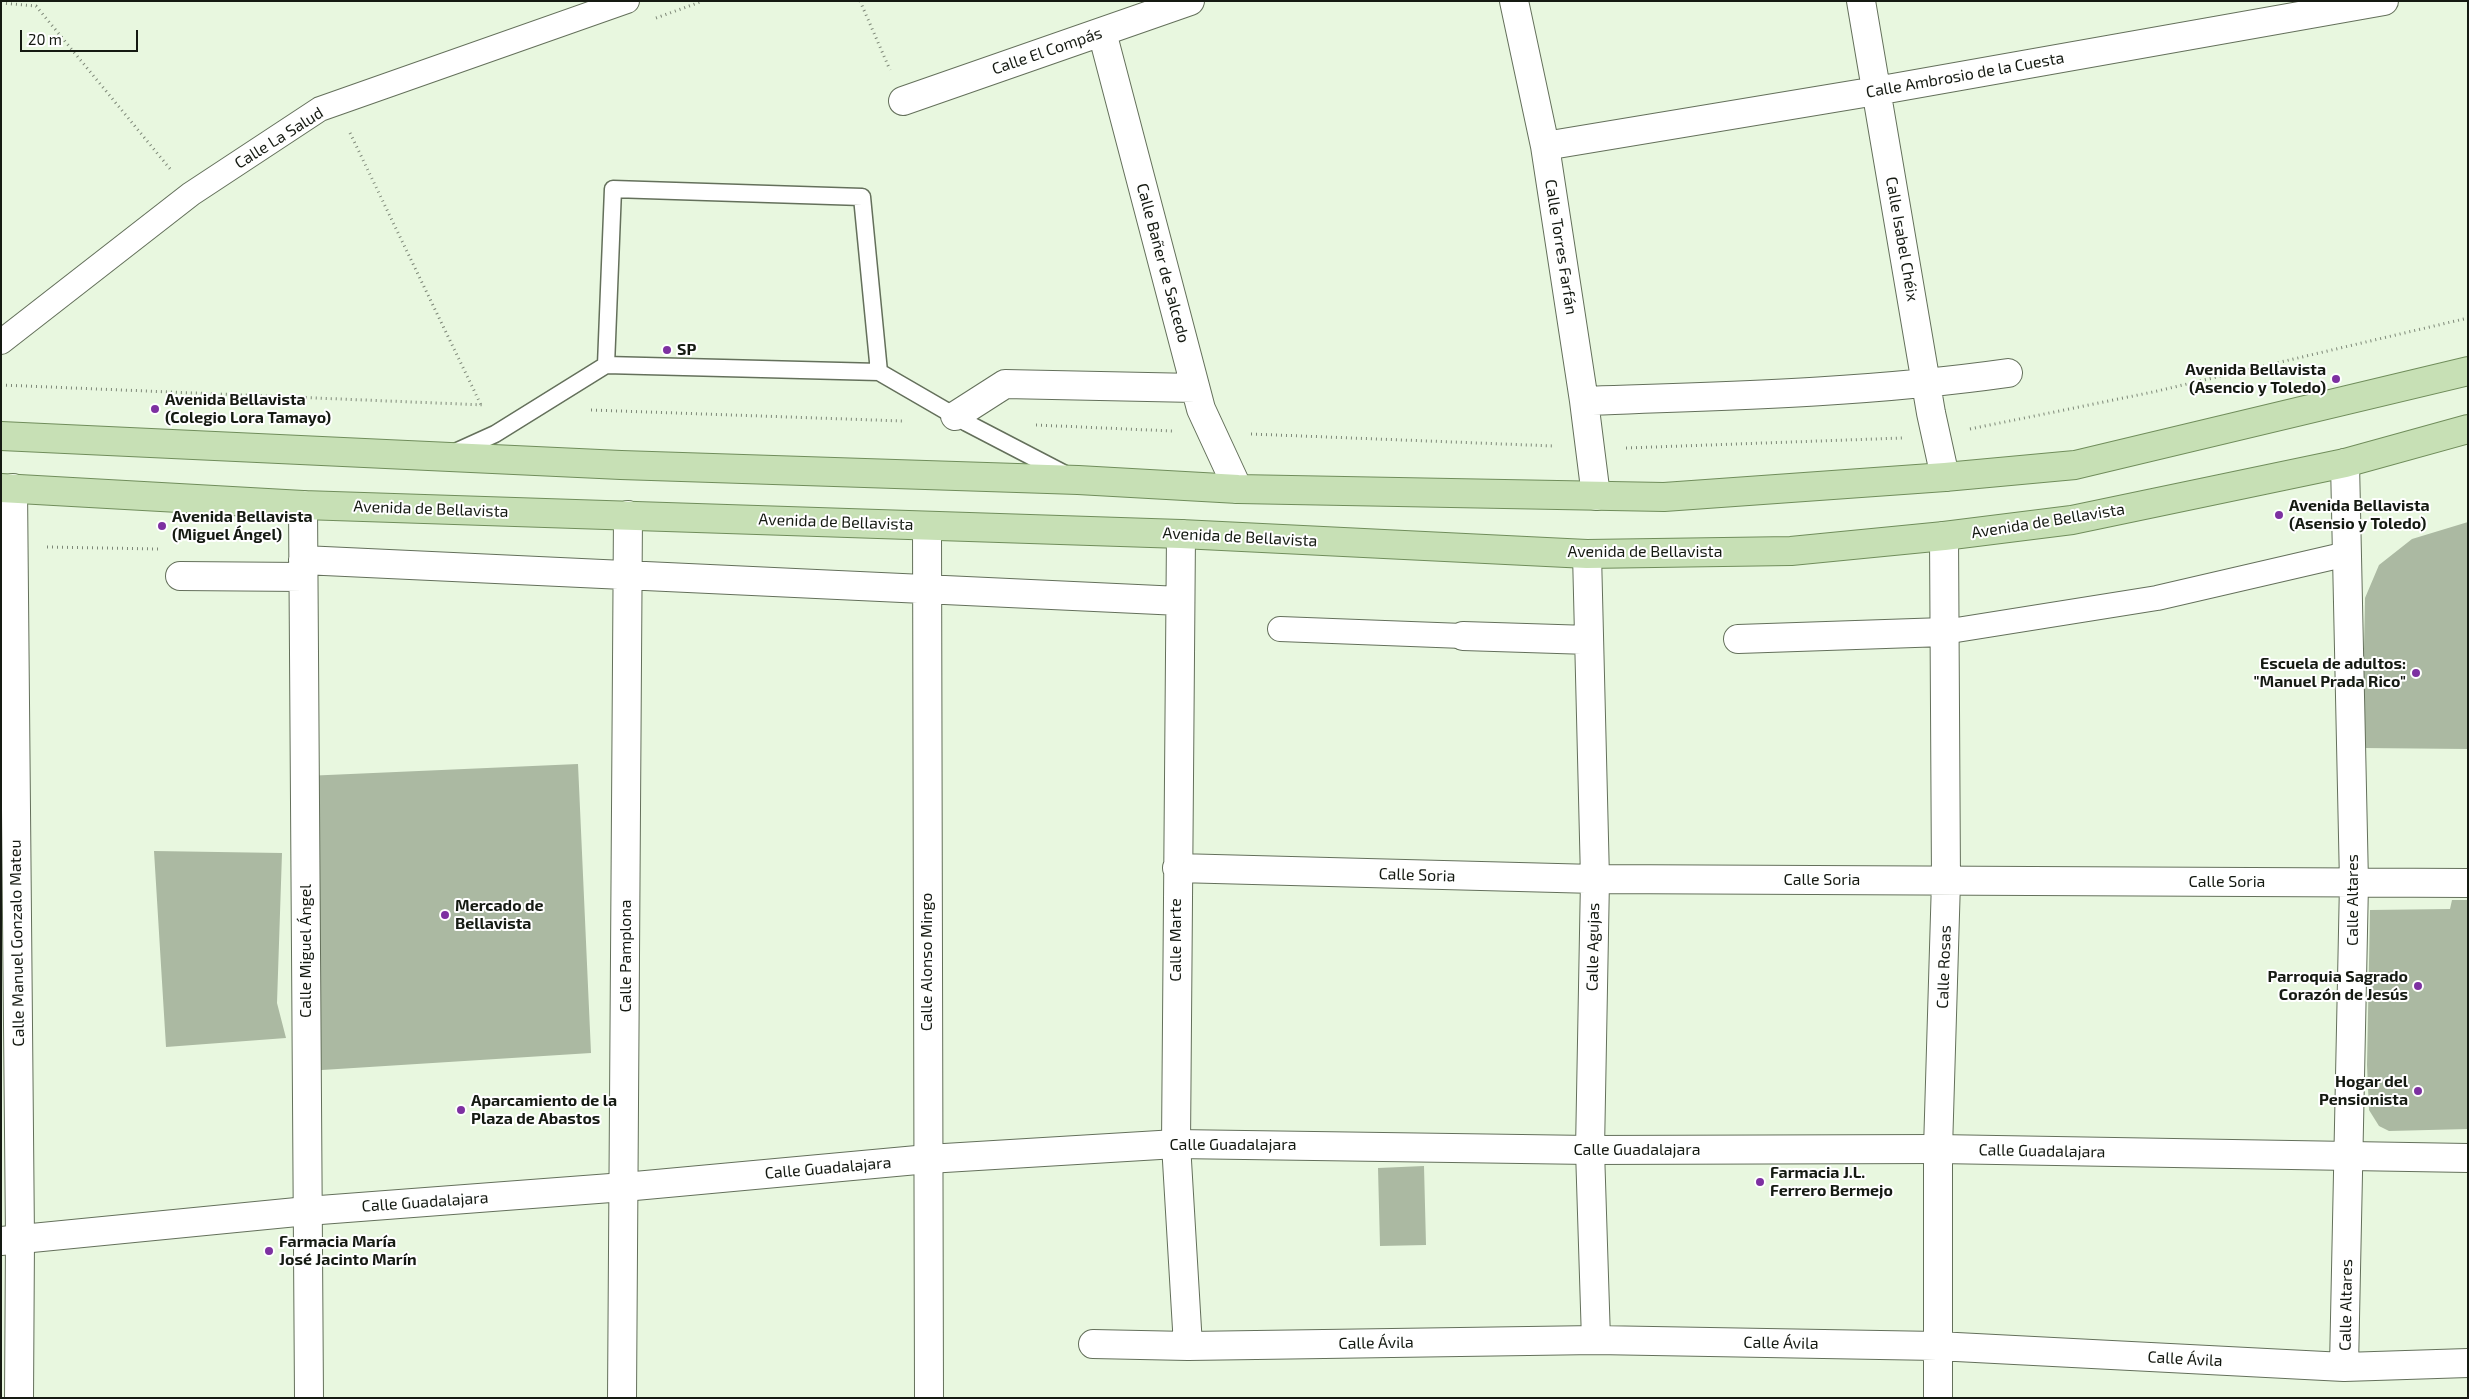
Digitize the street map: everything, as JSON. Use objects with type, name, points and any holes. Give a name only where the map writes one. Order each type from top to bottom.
[{"type":"main road","points":[[1,436],[621,465],[1078,480],[1238,489],[1664,497],[1945,477],[2075,465],[2468,371]]},
{"type":"main road","name":"Avenida de Bellavista","points":[[7,488],[303,505],[1181,534],[1587,554],[1791,551],[1944,536],[2072,520],[2345,463],[2468,429]]},
{"type":"street","name":"Calle La Salud","points":[[1,342],[191,194],[320,110],[627,1]]},
{"type":"street","name":"Calle El Compás","points":[[903,101],[1190,1]]},
{"type":"street","name":"Calle Torres Farfán","points":[[1514,1],[1545,146],[1584,401],[1596,496]]},
{"type":"street","name":"Calle Isabel Chéix","points":[[1861,1],[1926,385],[1945,477]]},
{"type":"street","name":"Calle Ambrosio de la Cuesta","points":[[1545,146],[1876,91],[2384,1]]},
{"type":"street","name":"Calle Bañer de Salcedo","points":[[1102,32],[1201,409],[1238,489]]},
{"type":"street","points":[[1584,401],[1926,385],[2008,373]]},
{"type":"street","points":[[955,416],[1005,384],[1195,388]]},
{"type":"street","name":"Calle Altares","points":[[2344,1367],[2350,1156],[2354,883],[2345,463]]},
{"type":"street","name":"Calle Manuel Gonzalo Mateu","points":[[7,488],[11,1240],[19,1398]]},
{"type":"street","name":"Calle Miguel Ángel","points":[[303,505],[309,1398]]},
{"type":"street","name":"Calle Pamplona","points":[[622,1398],[628,515]]},
{"type":"street","name":"Calle Alonso Mingo","points":[[926,526],[929,1398]]},
{"type":"street","name":"Calle Marte","points":[[1181,534],[1176,1144],[1188,1346]]},
{"type":"street","name":"Calle Rosas","points":[[1938,1398],[1938,1149],[1946,881],[1944,536]]},
{"type":"street","name":"Calle Agujas","points":[[1587,554],[1595,880],[1590,1150],[1596,1340]]},
{"type":"street","points":[[1738,639],[1944,632],[2157,598],[2347,554]]},
{"type":"street","points":[[180,576],[303,568],[628,574],[1180,601]]},
{"type":"street","points":[[1280,629],[1589,640]]},
{"type":"street","name":"Calle Soria","points":[[1177,868],[1595,880],[2468,883]]},
{"type":"street","name":"Calle Guadalajara","points":[[11,1240],[307,1212],[624,1187],[928,1159],[1176,1144],[1590,1150],[1938,1149],[2468,1158]]},
{"type":"street","name":"Calle Ávila","points":[[1093,1344],[1188,1346],[1596,1340],[1937,1346],[2344,1367],[2468,1362]]},
{"type":"lane","points":[[606,365],[613,189],[862,197],[879,372]]},
{"type":"lane","points":[[447,456],[495,434],[606,365],[879,372],[955,416],[1078,480]]},
{"type":"path","points":[[647,21],[703,1]]},
{"type":"path","points":[[860,1],[903,101]]},
{"type":"path","points":[[1,3],[36,6],[191,194]]},
{"type":"path","points":[[347,126],[495,434]]},
{"type":"path","points":[[1968,429],[2153,392],[2468,318]]},
{"type":"path","points":[[1,385],[906,421]]},
{"type":"path","points":[[1029,424],[1174,431]]},
{"type":"path","points":[[1242,433],[1564,446]]},
{"type":"path","points":[[1624,448],[1906,438]]},
{"type":"building","name":"Escuela de adultos: \"Manuel Prada Rico\"","points":[[2468,522],[2468,749],[2362,748],[2365,598],[2379,565],[2412,539]]},
{"type":"building","name":"Mercado de Bellavista","points":[[578,764],[591,1053],[306,1071],[305,776]]},
{"type":"building","points":[[154,851],[282,853],[277,1003],[286,1038],[166,1047]]},
{"type":"building","name":"Parroquia Sagrado Corazón de Jesús","points":[[2452,900],[2468,900],[2468,1129],[2389,1131],[2379,1126],[2369,1110],[2367,1065],[2370,910],[2450,909]]},
{"type":"building","points":[[1424,1166],[1426,1245],[1380,1246],[1378,1168]]},
{"type":"place","name":"SP","points":[[667,350]]},
{"type":"place","name":"Avenida Bellavista (Asencio y Toledo)","points":[[2336,379]]},
{"type":"place","name":"Avenida Bellavista (Colegio Lora Tamayo)","points":[[155,409]]},
{"type":"place","name":"Avenida Bellavista (Asensio y Toledo)","points":[[2279,515]]},
{"type":"place","name":"Avenida Bellavista (Miguel Ángel)","points":[[162,526]]},
{"type":"place","name":"Escuela de adultos: \"Manuel Prada Rico\"","points":[[2416,673]]},
{"type":"place","name":"Mercado de Bellavista","points":[[445,915]]},
{"type":"place","name":"Parroquia Sagrado Corazón de Jesús","points":[[2418,986]]},
{"type":"place","name":"Hogar del Pensionista","points":[[2418,1091]]},
{"type":"place","name":"Aparcamiento de la Plaza de Abastos","points":[[461,1110]]},
{"type":"place","name":"Farmacia J.L. Ferrero Bermejo","points":[[1760,1182]]},
{"type":"place","name":"Farmacia María José Jacinto Marín","points":[[269,1251]]}]
